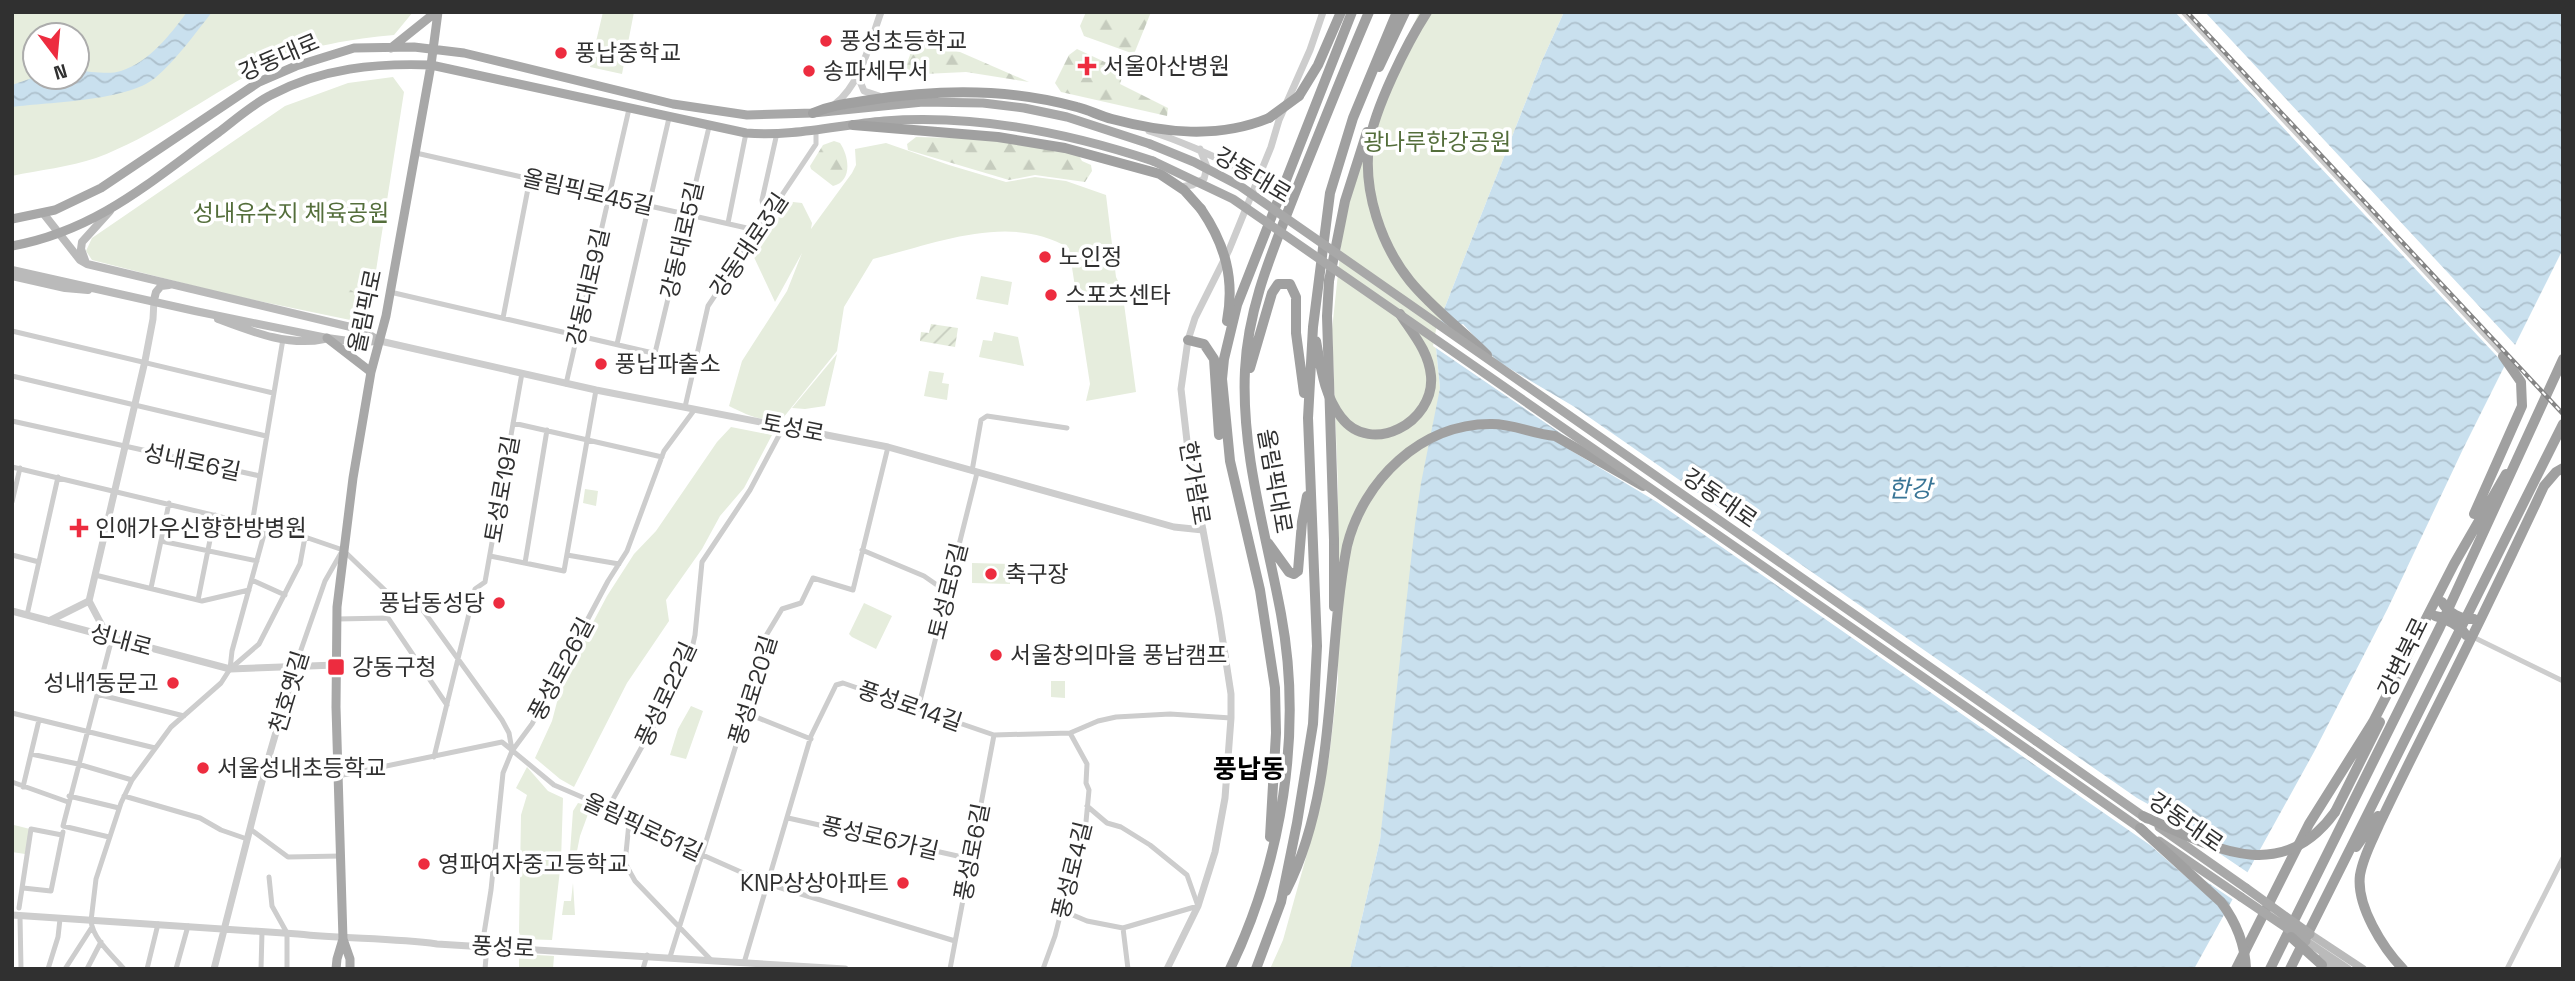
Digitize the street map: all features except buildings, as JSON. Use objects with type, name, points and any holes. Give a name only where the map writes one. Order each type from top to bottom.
[{"type":"highway","points":[[1299,96],[1318,65],[1341,12]]},
{"type":"highway","points":[[1224,359],[1237,305],[1352,12]]},
{"type":"highway","name":"올림픽대로","points":[[1230,969],[1257,907],[1269,867],[1282,796],[1289,725],[1283,626],[1247,444],[1244,392],[1248,334],[1256,297],[1343,71],[1369,12]]},
{"type":"highway","name":"올림픽대로","points":[[1256,969],[1281,902],[1308,762],[1316,690],[1317,646],[1308,418],[1313,327],[1330,193],[1353,118],[1397,12]]},
{"type":"highway","points":[[1364,91],[1387,54],[1405,12]]},
{"type":"highway","points":[[1333,649],[1334,540],[1327,316],[1329,281],[1336,239],[1364,139],[1418,12]]},
{"type":"highway","points":[[1364,139],[1403,54],[1427,12]]},
{"type":"highway","points":[[813,113],[887,97],[961,92],[1003,94],[1077,107],[1112,119],[1177,131],[1236,129],[1269,118],[1310,88],[1337,47]]},
{"type":"highway","points":[[1382,103],[1370,140],[1368,169],[1383,235],[1398,262],[1421,293],[1495,363]]},
{"type":"highway","points":[[853,125],[998,137],[1065,148],[1160,174],[1180,187],[1201,209],[1215,231],[1226,255],[1231,293],[1222,395],[1227,446],[1265,617],[1277,710],[1269,867]]},
{"type":"highway","points":[[1244,392],[1268,301],[1278,284],[1290,284],[1296,297],[1296,333],[1308,418]]},
{"type":"highway","points":[[1313,327],[1325,387],[1343,420],[1363,433],[1386,434],[1415,419],[1426,405],[1431,392],[1431,375],[1426,352],[1399,314]]},
{"type":"highway","points":[[1188,340],[1204,344],[1214,359],[1216,413],[1221,449],[1237,514],[1247,534]]},
{"type":"highway","points":[[2454,564],[2522,406],[2521,382],[2503,356]]},
{"type":"highway","name":"강변북로","points":[[2270,969],[2440,627],[2563,359]]},
{"type":"highway","points":[[1281,902],[1299,865],[1317,796],[1344,559],[1358,512],[1381,478],[1417,447],[1446,431],[1461,427],[1503,424],[1555,436],[1586,452],[1625,478],[1656,492]]},
{"type":"highway","name":"강변북로","points":[[2290,969],[2563,424]]},
{"type":"highway","points":[[2236,969],[2309,824],[2373,722],[2430,617],[2454,564],[2525,443]]},
{"type":"highway","points":[[2544,459],[2544,486]]},
{"type":"highway","points":[[2403,969],[2389,954],[2374,929],[2364,903],[2360,877],[2366,854],[2544,486],[2563,468]]},
{"type":"highway","points":[[1266,540],[1289,572],[1298,571],[1302,522],[1311,481]]},
{"type":"highway","points":[[2441,589],[2442,602],[2450,612],[2467,619],[2479,617]]},
{"type":"highway","points":[[2430,617],[2442,617],[2462,629],[2469,640]]},
{"type":"highway","points":[[2143,816],[2228,852],[2259,856],[2284,851],[2302,842],[2323,827],[2335,811],[2385,710],[2410,650]]},
{"type":"highway","points":[[2340,870],[2392,797]]},
{"type":"highway","points":[[2140,828],[2225,907],[2240,936],[2246,969]]},
{"type":"highway","points":[[2291,937],[2323,964]]},
{"type":"main road","points":[[391,48],[438,12]]},
{"type":"main road","name":"올림픽로","points":[[350,969],[350,959],[343,939],[336,665],[343,550],[371,372],[380,341],[416,153],[432,65],[438,12]]},
{"type":"main road","name":"강동대로","points":[[12,219],[55,210],[101,188],[259,82],[296,66],[354,48],[433,49],[464,53],[673,104],[747,115],[813,113],[923,103],[983,103],[1067,117],[1150,144],[1194,162],[1240,187],[2143,816],[2308,937]]},
{"type":"main road","name":"강동대로","points":[[12,246],[74,229],[110,211],[270,95],[302,80],[344,68],[391,64],[432,65],[746,133],[777,134],[926,120],[986,123],[1049,131],[1103,144],[1153,161],[1233,199],[2140,828],[2308,937]]},
{"type":"main road","points":[[87,264],[81,249],[82,242],[110,211]]},
{"type":"main road","points":[[43,213],[80,260],[87,264],[359,329],[380,341]]},
{"type":"main road","points":[[12,270],[327,338],[356,342],[380,341]]},
{"type":"main road","points":[[12,276],[65,288],[118,293]]},
{"type":"main road","points":[[154,300],[161,286],[172,285]]},
{"type":"main road","points":[[195,311],[253,332],[283,339],[309,343],[327,338]]},
{"type":"main road","points":[[327,338],[371,372]]},
{"type":"main road","points":[[2308,937],[2348,969]]},
{"type":"main road","points":[[2308,937],[2363,969]]},
{"type":"main road","name":"올림픽로","points":[[337,969],[343,939]]},
{"type":"main road","points":[[2323,964],[2336,969]]},
{"type":"street","points":[[831,107],[844,97],[858,74],[881,12]]},
{"type":"street","name":"한가람로","points":[[1167,969],[1198,906],[1215,852],[1225,798],[1231,718],[1231,694],[1188,450],[1181,389],[1188,340],[1195,318],[1229,250],[1324,12]]},
{"type":"street","points":[[2183,12],[2503,356]]},
{"type":"street","points":[[858,74],[864,90],[871,95],[887,97]]},
{"type":"street","name":"강동대로9길","points":[[566,384],[629,109]]},
{"type":"street","points":[[617,344],[669,118]]},
{"type":"street","points":[[1112,119],[1200,149],[1222,163],[1258,178]]},
{"type":"street","name":"강동대로5길","points":[[655,353],[709,127]]},
{"type":"street","name":"강동대로3길","points":[[685,407],[708,306],[816,145],[816,130]]},
{"type":"street","points":[[728,223],[746,133]]},
{"type":"street","points":[[769,217],[762,200],[777,134]]},
{"type":"street","points":[[1180,187],[1204,179],[1207,167],[1200,149]]},
{"type":"street","name":"올림픽로45길","points":[[416,153],[760,231]]},
{"type":"street","points":[[1207,167],[1222,163]]},
{"type":"street","points":[[503,318],[530,178]]},
{"type":"street","points":[[390,292],[696,363]]},
{"type":"street","name":"성내로6길","points":[[89,601],[145,361],[154,300]]},
{"type":"street","points":[[12,331],[273,393]]},
{"type":"street","points":[[252,524],[283,339]]},
{"type":"street","name":"토성로","points":[[380,341],[566,384],[888,447],[1174,527],[1203,530]]},
{"type":"street","name":"토성로19길","points":[[434,757],[475,589],[485,582],[522,373]]},
{"type":"street","points":[[12,376],[135,405]]},
{"type":"street","points":[[596,390],[567,555],[619,564]]},
{"type":"street","name":"성내로6길","points":[[135,405],[266,436]]},
{"type":"street","name":"풍성로26길","points":[[485,969],[485,946],[503,773],[512,751],[532,724],[627,551],[662,457],[695,409]]},
{"type":"street","name":"토성로5길","points":[[918,709],[975,472],[981,421],[987,416],[1067,428]]},
{"type":"street","points":[[12,421],[125,447]]},
{"type":"street","name":"토성로19길","points":[[513,423],[662,457]]},
{"type":"street","name":"풍성로22길","points":[[607,810],[691,653],[702,562],[750,490],[784,426]]},
{"type":"street","name":"토성로19길","points":[[524,563],[547,430]]},
{"type":"street","name":"성내로6길","points":[[125,447],[260,476]]},
{"type":"street","name":"풍성로20길","points":[[670,957],[746,713],[764,639],[782,609],[801,603],[813,578],[853,590],[888,447]]},
{"type":"street","points":[[12,467],[115,489],[267,527],[343,550],[384,590],[422,609],[502,720],[509,733],[512,751]]},
{"type":"street","points":[[12,502],[20,468]]},
{"type":"street","points":[[27,615],[58,477]]},
{"type":"street","points":[[151,588],[169,503]]},
{"type":"street","points":[[198,600],[215,514]]},
{"type":"street","points":[[230,669],[267,527]]},
{"type":"street","points":[[65,969],[91,924],[96,879],[119,808],[132,780],[171,727],[221,683],[230,669],[259,644],[300,564],[305,537]]},
{"type":"street","points":[[161,541],[257,561]]},
{"type":"street","name":"천호옛길","points":[[214,969],[295,667],[325,581],[343,550]]},
{"type":"street","points":[[862,550],[924,576],[947,592]]},
{"type":"street","points":[[12,555],[39,562]]},
{"type":"street","name":"토성로19길","points":[[490,556],[564,571],[567,555]]},
{"type":"street","points":[[95,575],[198,600],[249,590]]},
{"type":"street","points":[[252,580],[285,595]]},
{"type":"street","points":[[23,888],[51,891],[69,799],[110,637],[89,601],[49,621]]},
{"type":"street","name":"성내로","points":[[12,611],[230,669],[336,665]]},
{"type":"street","points":[[337,620],[388,618],[447,705]]},
{"type":"street","points":[[2469,640],[2563,681]]},
{"type":"street","name":"풍성로14길","points":[[744,963],[811,739],[836,685],[843,683],[994,735],[1070,733],[1098,720],[1116,717],[1170,714],[1231,718]]},
{"type":"street","points":[[97,694],[184,716]]},
{"type":"street","points":[[12,713],[155,748]]},
{"type":"street","points":[[746,713],[811,739]]},
{"type":"street","points":[[23,787],[39,720]]},
{"type":"street","name":"풍성로4길","points":[[1043,969],[1068,884],[1084,843],[1087,764],[1070,733]]},
{"type":"street","name":"풍성로6길","points":[[950,969],[994,735]]},
{"type":"street","points":[[338,776],[502,742],[512,751]]},
{"type":"street","name":"올림픽로51길","points":[[512,751],[554,785],[606,807],[610,814],[629,823],[768,884],[955,941]]},
{"type":"street","points":[[31,754],[132,780]]},
{"type":"street","points":[[12,782],[69,799],[119,808]]},
{"type":"street","points":[[124,796],[200,818],[221,830],[247,839]]},
{"type":"street","points":[[1061,910],[1087,921],[1123,928],[1198,906],[1187,875],[1150,845],[1121,827],[1107,823],[1087,806]]},
{"type":"street","name":"풍성로6가길","points":[[789,818],[971,859]]},
{"type":"street","points":[[629,823],[625,863],[635,881],[712,961]]},
{"type":"street","points":[[63,826],[109,837]]},
{"type":"street","points":[[21,969],[17,913],[31,829],[62,835]]},
{"type":"street","points":[[250,829],[288,857],[341,856]]},
{"type":"street","points":[[2507,969],[2563,858]]},
{"type":"street","points":[[269,877],[272,906],[287,933],[287,969]]},
{"type":"street","name":"풍성로","points":[[17,913],[91,924],[188,926],[343,939],[393,939],[437,944],[647,955],[712,961],[735,966],[744,963],[845,969]]},
{"type":"street","points":[[48,969],[58,937],[60,919]]},
{"type":"street","points":[[91,924],[124,969]]},
{"type":"street","points":[[147,969],[158,925]]},
{"type":"street","points":[[176,969],[188,926]]},
{"type":"street","points":[[1123,928],[1128,969]]},
{"type":"street","points":[[261,969],[262,932]]},
{"type":"street","points":[[86,969],[102,942]]},
{"type":"street","points":[[643,969],[647,955]]},
{"type":"green space","points":[[12,12],[413,12],[394,35],[331,44],[285,57],[248,75],[119,149],[65,166],[12,176]]},
{"type":"green space","points":[[603,12],[634,12],[622,74],[590,67]]},
{"type":"green space","points":[[1086,12],[1151,12],[1134,54],[1084,36],[1080,26]]},
{"type":"green space","name":"광나루한강공원","points":[[1419,12],[1564,12],[1541,63],[1443,312],[1436,348],[1440,388],[1380,840],[1350,969],[1270,969],[1283,940],[1317,818],[1329,758],[1338,682],[1338,487],[1332,330],[1344,217],[1355,167]]},
{"type":"green space","points":[[908,38],[960,52],[1029,82],[966,72],[903,75],[910,55]]},
{"type":"green space","points":[[1077,49],[1124,71],[1120,84],[1168,108],[1167,116],[1061,92],[1055,83],[1069,55]]},
{"type":"green space","name":"성내유수지 체육공원","points":[[393,77],[404,92],[370,309],[355,321],[230,295],[92,260],[86,251],[92,238],[285,106],[348,83]]},
{"type":"green space","points":[[916,137],[999,139],[1078,154],[1082,161],[1091,165],[1092,171],[1085,182],[1035,175],[1009,180],[908,150],[907,144]]},
{"type":"green space","points":[[834,141],[840,143],[843,148],[847,168],[844,179],[833,186],[810,166],[823,145]]},
{"type":"green space","points":[[886,143],[1006,182],[1035,177],[1066,181],[1106,195],[1116,277],[1122,289],[1136,392],[1086,401],[1090,384],[1069,248],[1022,232],[997,232],[946,239],[873,259],[844,307],[837,351],[783,418],[762,419],[729,406],[742,361],[787,291],[802,253],[775,302],[752,253],[778,219],[784,201],[802,203],[812,223],[811,229],[852,173],[856,165],[855,149]]},
{"type":"green space","points":[[981,276],[1012,282],[1008,305],[976,299]]},
{"type":"green space","points":[[347,289],[353,292],[356,298],[353,304],[347,307],[341,304],[338,298],[341,292]]},
{"type":"green space","points":[[931,324],[958,328],[955,347],[920,341],[921,332],[929,333]]},
{"type":"green space","points":[[994,332],[1018,337],[1024,366],[979,357],[983,340],[992,341]]},
{"type":"green space","points":[[837,354],[825,406],[792,408]]},
{"type":"green space","points":[[929,371],[944,373],[942,383],[949,384],[947,400],[924,396]]},
{"type":"green space","points":[[731,427],[772,435],[744,488],[720,516],[702,549],[666,600],[669,621],[627,683],[574,787],[535,758],[552,721],[563,679],[607,596],[634,554],[656,531],[717,442]]},
{"type":"green space","points":[[585,489],[598,491],[596,506],[583,503]]},
{"type":"green space","name":"축구장","points":[[972,563],[1011,564],[1010,584],[972,583]]},
{"type":"green space","points":[[864,603],[892,616],[876,649],[849,634]]},
{"type":"green space","points":[[1051,681],[1065,681],[1065,698],[1051,697]]},
{"type":"green space","points":[[691,706],[703,711],[686,759],[670,755],[678,729]]},
{"type":"green space","points":[[527,767],[548,791],[563,798],[561,861],[552,940],[521,939],[519,932],[521,815],[527,795],[516,788]]},
{"type":"green space","points":[[578,803],[591,806],[580,836],[574,866],[569,866],[573,811]]},
{"type":"green space","points":[[14,825],[30,829],[25,854],[12,852]]},
{"type":"green space","points":[[573,883],[575,915],[562,915],[564,901],[571,901]]},
{"type":"green space","points":[[519,954],[554,956],[553,969],[519,969]]},
{"type":"water","points":[[187,12],[212,12],[171,63],[142,86],[107,96],[12,107],[12,85],[21,82],[21,91],[91,91],[91,72],[111,73],[131,67],[158,47]]},
{"type":"water","name":"한강","points":[[1564,12],[2563,12],[2563,249],[2463,449],[2388,608],[2314,752],[2194,969],[1350,969],[1380,840],[1415,524],[1440,388],[1436,348],[1443,312],[1541,63]]},
{"type":"pier","points":[[2175,12],[2205,12],[2518,348],[2508,368]]},
{"type":"pier","points":[[1438,319],[1451,328],[1463,324],[1497,361],[1573,406],[2137,798],[2222,845],[2262,853],[2257,860],[2219,853],[2250,874],[2235,901],[2204,880],[2216,903],[2150,845],[1657,502],[1570,450],[1569,439],[1433,346]]},
{"type":"railway","points":[[2187,12],[2563,414]]},
{"type":"place","name":"풍성초등학교","points":[[826,41]]},
{"type":"place","name":"풍납중학교","points":[[561,53]]},
{"type":"place","name":"서울아산병원","points":[[1087,66]]},
{"type":"place","name":"송파세무서","points":[[809,71]]},
{"type":"place","name":"노인정","points":[[1045,257]]},
{"type":"place","name":"스포츠센타","points":[[1051,295]]},
{"type":"place","name":"풍납파출소","points":[[601,364]]},
{"type":"place","name":"인애가우신향한방병원","points":[[79,528]]},
{"type":"place","name":"축구장","points":[[991,574]]},
{"type":"place","name":"풍납동성당","points":[[499,603]]},
{"type":"place","name":"서울창의마을 풍납캠프","points":[[996,655]]},
{"type":"place","name":"강동구청","points":[[336,667]]},
{"type":"place","name":"성내1동문고","points":[[173,683]]},
{"type":"place","name":"서울성내초등학교","points":[[203,768]]},
{"type":"place","name":"영파여자중고등학교","points":[[424,864]]},
{"type":"place","name":"KNP상상아파트","points":[[903,883]]},
{"type":"district","name":"풍납동","points":[[1249,769]]}]
